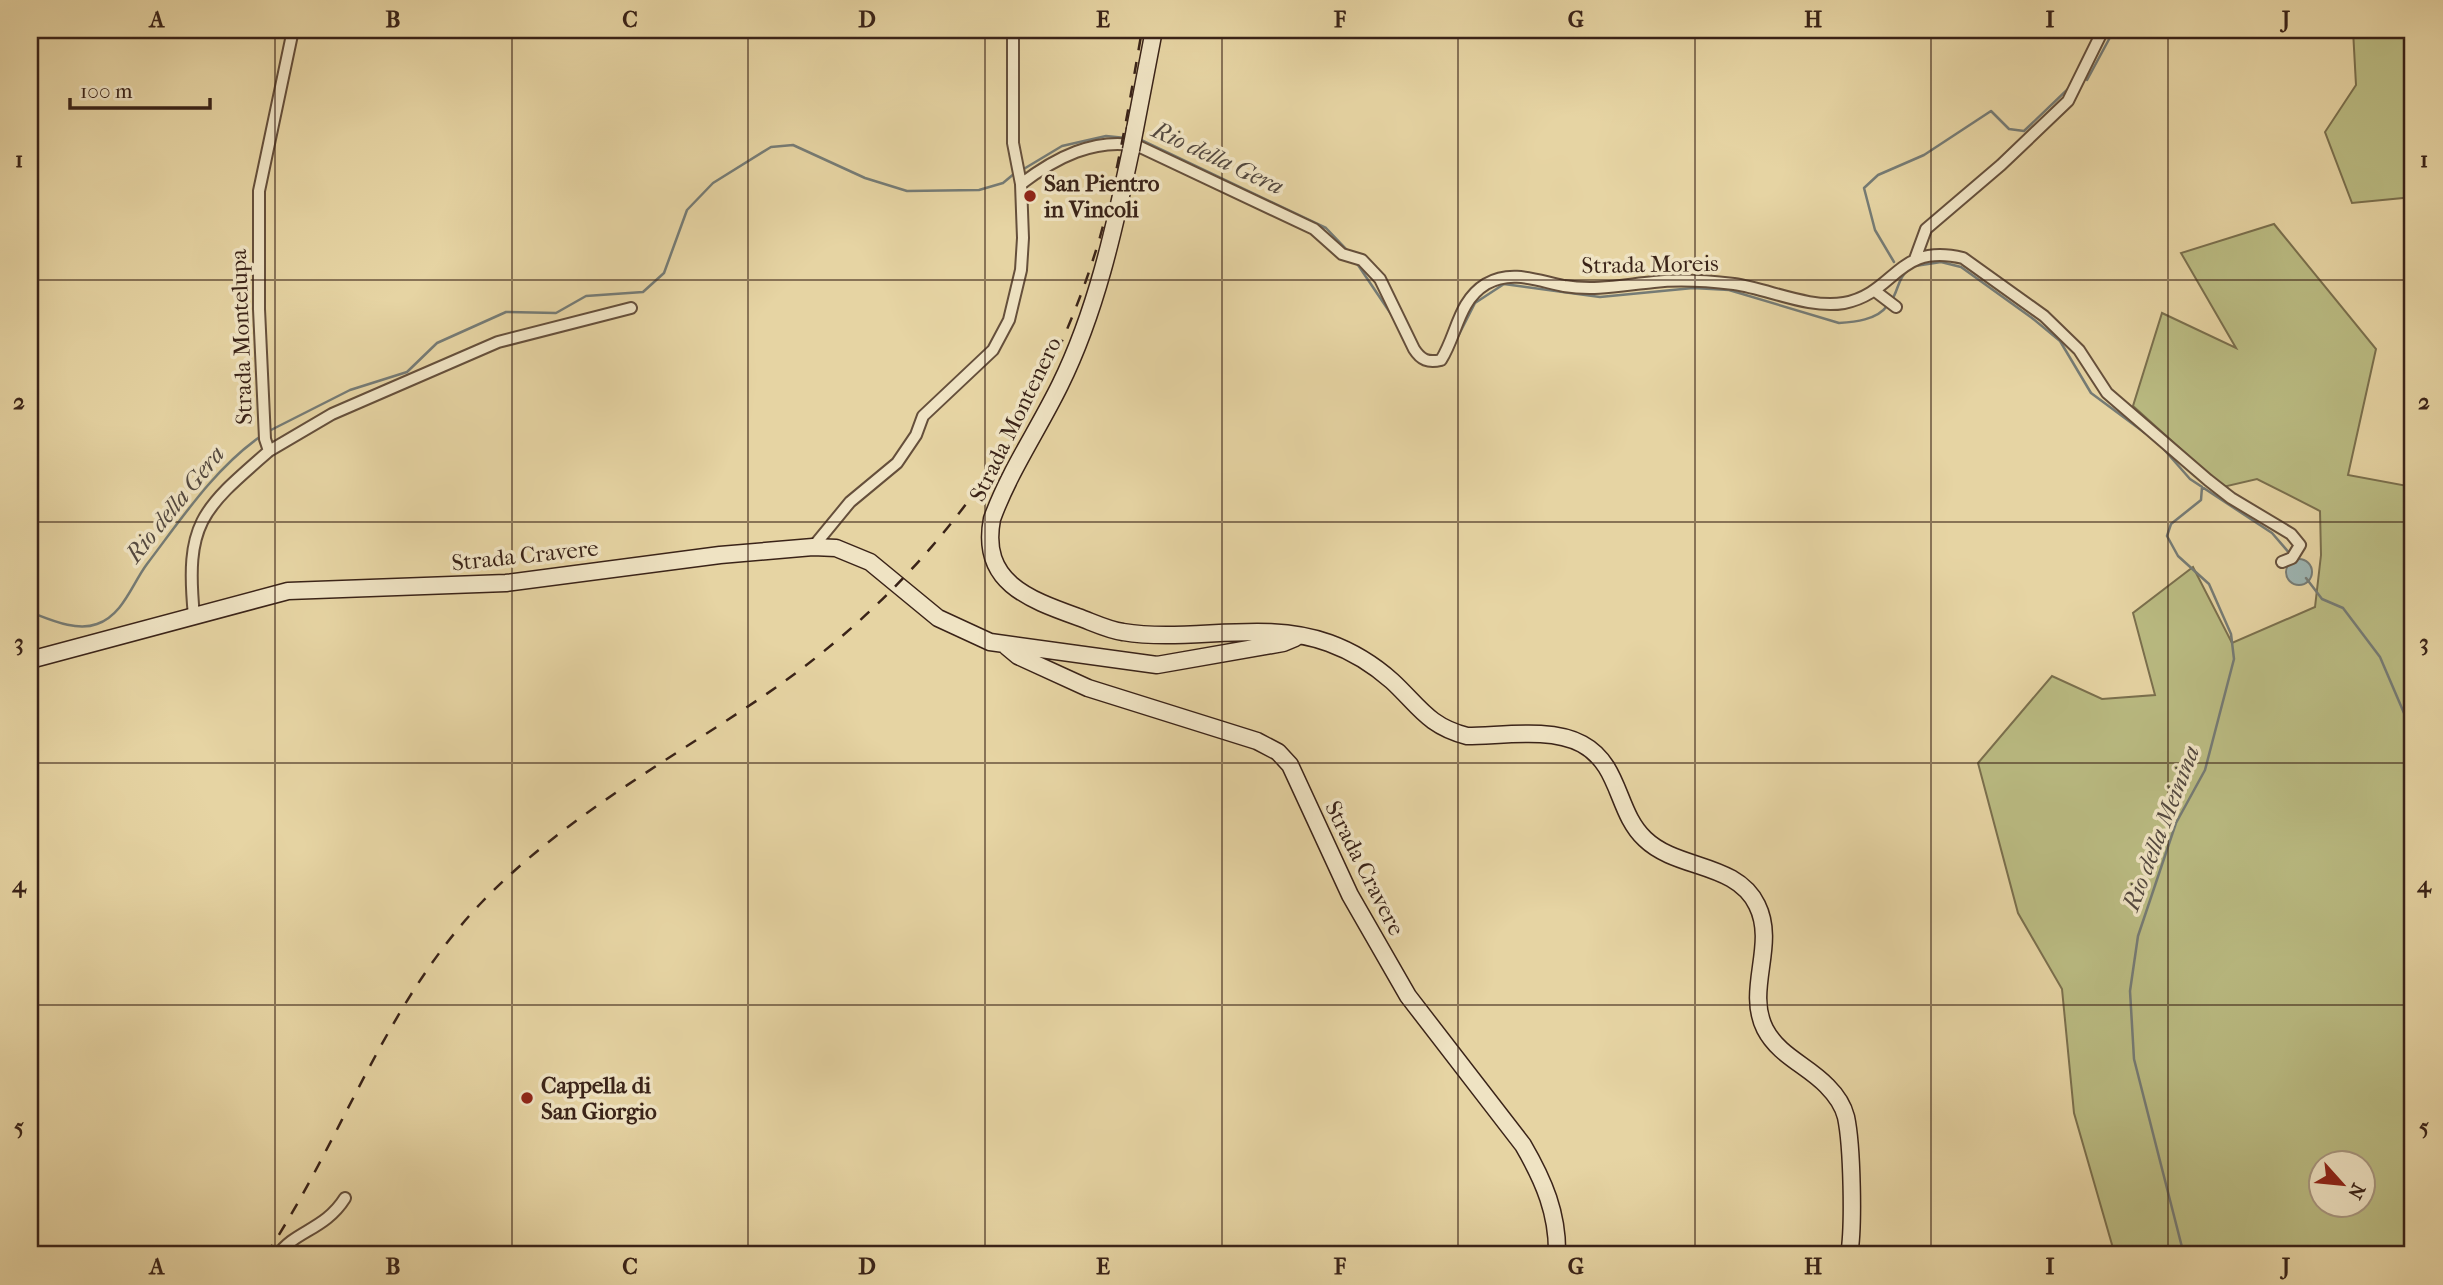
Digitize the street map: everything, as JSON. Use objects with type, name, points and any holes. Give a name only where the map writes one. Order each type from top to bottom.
[{"type":"street","name":"Strada Montelupa","points":[[194,616],[190,579],[193,540],[203,520],[225,489],[269,451],[264,424],[259,191],[293,30]]},
{"type":"street","points":[[813,547],[850,502],[897,463],[916,435],[923,416],[993,350],[1003,334],[1021,270],[1018,176],[1013,143],[1013,30]]},
{"type":"street","name":"Strada Montenero","points":[[1154,30],[1114,232],[1094,297],[1061,384],[997,503],[989,534],[991,556],[1000,572],[1033,601],[1121,632],[1300,635],[1329,643],[1357,656],[1393,682],[1426,718],[1453,733],[1467,736],[1540,736],[1580,743],[1607,766],[1630,818],[1646,840],[1676,858],[1731,878],[1747,890],[1763,920],[1766,939],[1758,990],[1765,1028],[1780,1050],[1835,1095],[1846,1118],[1849,1255]]},
{"type":"street","points":[[1915,258],[1926,229],[2001,165],[2068,101],[2103,30]]},
{"type":"street","name":"Strada Moreis","points":[[1018,176],[1086,149],[1111,143],[1138,146],[1314,229],[1354,258],[1380,279],[1419,358],[1430,362],[1441,360],[1449,348],[1458,316],[1469,299],[1485,284],[1501,278],[1519,276],[1600,289],[1688,280],[1752,287],[1830,304],[1845,303],[1875,291]]},
{"type":"street","points":[[1896,307],[1875,291],[1889,276],[1915,258],[1947,255],[1962,258],[2043,316],[2079,350],[2114,400],[2231,498],[2291,534],[2300,545],[2292,558],[2282,562]]},
{"type":"street","points":[[269,451],[332,414],[498,342],[631,308]]},
{"type":"street","name":"Strada Cravere","points":[[30,660],[288,591],[506,583],[720,555],[813,547],[836,548],[870,562],[938,618],[978,638],[1005,644],[1157,665],[1283,643],[1300,635]]},
{"type":"street","name":"Strada Cravere","points":[[1005,644],[1018,656],[1088,688],[1257,741],[1278,752],[1290,765],[1350,895],[1408,996],[1518,1137],[1537,1169],[1551,1201],[1557,1232],[1557,1255]]},
{"type":"street","points":[[278,1255],[294,1240],[323,1224],[345,1198]]},
{"type":"green space","points":[[2353,30],[2413,30],[2413,197],[2352,203],[2325,132],[2356,85]]},
{"type":"green space","points":[[2274,224],[2376,349],[2348,475],[2413,487],[2413,1255],[2115,1255],[2074,1113],[2062,989],[2018,913],[1978,763],[2052,676],[2102,699],[2155,695],[2133,613],[2193,567],[2232,643],[2315,607],[2321,555],[2320,511],[2257,479],[2223,487],[2133,406],[2162,313],[2236,348],[2181,253]]},
{"type":"water","points":[[2299,559],[2308,563],[2312,572],[2308,581],[2299,585],[2290,581],[2286,572],[2290,563]]},
{"type":"waterway","points":[[2087,80],[2114,30]]},
{"type":"waterway","points":[[1894,262],[1875,230],[1864,188],[1878,175],[1924,155],[1991,111],[2009,129],[2024,131],[2069,88]]},
{"type":"waterway","name":"Rio della Gera","points":[[1022,170],[1062,146],[1106,136],[1126,138]]},
{"type":"waterway","name":"Rio della Gera","points":[[1139,139],[1326,228],[1348,251]]},
{"type":"waterway","name":"Rio della Gera","points":[[269,431],[350,390],[407,372],[437,343],[506,312],[556,313],[586,296],[643,292],[664,273],[687,210],[713,183],[771,147],[793,145],[865,178],[907,191],[979,190],[1003,183],[1015,173]]},
{"type":"waterway","name":"Rio della Gera","points":[[1356,262],[1393,317]]},
{"type":"waterway","name":"Rio della Gera","points":[[1915,266],[1941,262],[1961,267],[2032,318],[2060,341],[2091,393],[2145,433]]},
{"type":"waterway","name":"Rio della Gera","points":[[1891,301],[1907,271]]},
{"type":"waterway","name":"Rio della Gera","points":[[1446,360],[1475,303],[1504,284],[1600,297],[1693,288],[1729,290],[1839,323],[1871,317],[1887,306]]},
{"type":"waterway","name":"Rio della Gera","points":[[1410,351],[1423,364],[1442,365]]},
{"type":"waterway","name":"Rio della Gera","points":[[30,612],[63,624],[80,626],[97,624],[114,614],[147,564],[200,495],[228,463],[261,436]]},
{"type":"waterway","points":[[2161,446],[2190,479],[2272,533],[2291,555]]},
{"type":"waterway","name":"Rio della Meinina","points":[[2184,1255],[2134,1059],[2130,991],[2138,936],[2176,823],[2205,770],[2234,659],[2231,634],[2209,584],[2178,556],[2167,536],[2171,524],[2201,500],[2202,487]]},
{"type":"waterway","points":[[2306,578],[2322,599],[2343,608],[2380,657],[2413,734]]},
{"type":"railway","points":[[266,1255],[318,1166],[391,1028],[448,941],[482,902],[514,871],[582,817],[765,695],[824,651],[878,603],[928,551],[973,495],[1013,436],[1047,372],[1076,306],[1100,237],[1113,186],[1142,30]]},
{"type":"place","name":"San Pientro in Vincoli","points":[[1030,196]]},
{"type":"place","name":"Cappella di San Giorgio","points":[[527,1098]]}]
